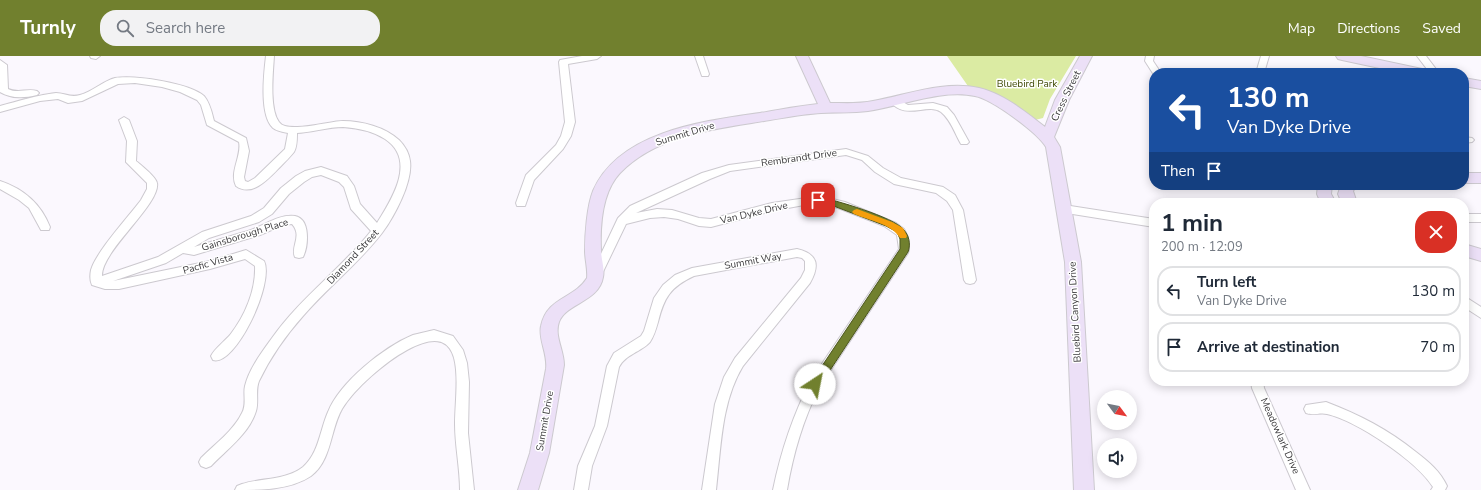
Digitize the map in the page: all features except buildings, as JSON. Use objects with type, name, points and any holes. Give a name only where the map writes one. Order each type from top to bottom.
[{"type":"street","name":"Diamond Street","points":[[206,462],[234,433],[249,413],[251,384],[284,330],[378,231],[397,201],[406,170],[403,152],[395,142],[386,134],[357,124],[330,125],[293,130],[277,126],[271,118],[268,71],[270,56]]},
{"type":"street","points":[[521,203],[530,178],[560,147],[566,136],[570,122],[563,62],[597,56]]},
{"type":"street","points":[[699,56],[705,74]]},
{"type":"street","points":[[802,56],[826,108]]},
{"type":"street","name":"Cress Street","points":[[1048,136],[1055,114],[1086,56]]},
{"type":"street","points":[[1150,56],[1149,61],[1154,68]]},
{"type":"street","points":[[1261,68],[1265,56]]},
{"type":"street","points":[[1342,56],[1398,68]]},
{"type":"street","points":[[1420,56],[1431,68]]},
{"type":"street","points":[[0,63],[3,65],[4,70],[3,90],[9,94],[22,95],[44,91],[52,92],[68,100],[82,98],[116,81],[135,80],[162,84],[183,90],[200,98],[205,105],[210,123],[243,140],[245,147],[238,175],[240,183],[244,186],[250,186],[259,182],[290,150],[293,130]]},
{"type":"street","points":[[1469,83],[1481,85]]},
{"type":"street","name":"Summit Drive","points":[[528,490],[534,476],[553,373],[555,357],[549,328],[552,316],[559,308],[588,289],[595,280],[597,274],[593,263],[593,247],[601,190],[616,168],[626,159],[653,143],[678,134],[721,123],[826,108],[863,107],[925,94],[977,92],[994,99],[1011,109],[1048,136]]},
{"type":"street","points":[[0,109],[40,98],[58,96]]},
{"type":"street","points":[[894,100],[902,106],[914,108],[936,106],[943,109],[950,114],[964,142]]},
{"type":"street","points":[[124,120],[132,141],[132,162],[152,182],[152,189],[145,202],[100,261],[96,271],[96,282],[162,260],[206,235],[255,219],[268,211],[286,191],[300,179],[309,174],[321,171],[343,179],[349,186],[355,206],[378,231]]},
{"type":"street","name":"Bluebird Canyon Drive","points":[[1048,136],[1053,147],[1074,269],[1084,490]]},
{"type":"street","name":"Rembrandt Drive","points":[[597,274],[622,221],[634,209],[706,176],[729,168],[830,154],[851,153],[865,158],[879,170],[898,181],[939,190],[951,198],[958,210],[970,280]]},
{"type":"street","points":[[1469,178],[1481,178]]},
{"type":"street","points":[[0,185],[32,203],[40,213],[45,227]]},
{"type":"street","name":"Van Dyke Drive","points":[[622,221],[643,214],[655,213],[677,215],[699,223],[712,223],[746,213],[818,200],[832,202],[846,207],[889,224],[900,230],[905,239],[904,250],[815,384],[806,402],[784,469],[780,490]]},
{"type":"street","points":[[1064,209],[1149,222]]},
{"type":"street","points":[[1469,218],[1481,218]]},
{"type":"street","name":"Gainsborough Place","points":[[181,249],[194,251],[256,232],[282,221],[294,220],[299,224],[303,233],[299,254]]},
{"type":"street","points":[[1469,251],[1481,255]]},
{"type":"street","name":"Summit Way","points":[[582,490],[585,466],[601,426],[613,366],[618,357],[645,338],[649,333],[658,300],[667,288],[679,278],[692,272],[797,253],[805,255],[810,260],[810,270],[806,280],[739,362],[730,377],[721,404],[709,490]]},
{"type":"street","name":"Pacfic Vista","points":[[96,282],[105,285],[119,285],[210,266],[238,255],[246,254],[252,257],[260,264],[262,273],[258,290],[247,318],[235,337],[217,356]]},
{"type":"street","points":[[1469,305],[1481,313]]},
{"type":"street","points":[[242,490],[301,477],[317,460],[332,414],[352,388],[382,359],[402,345],[418,338],[433,336],[445,338],[454,346],[461,362],[462,432],[467,490]]},
{"type":"street","name":"Meadowlark Drive","points":[[1258,386],[1303,490]]},
{"type":"street","points":[[1310,409],[1326,408],[1347,416],[1390,439],[1431,472],[1440,486],[1438,490]]},
{"type":"green space","name":"Bluebird Park","points":[[947,56],[1076,56],[1050,99],[1043,118],[1035,120],[970,89]]},
{"type":"slow traffic","points":[[857,212],[889,224],[900,230],[903,236]]},
{"type":"route","points":[[815,384],[904,250],[905,239],[900,230],[889,224],[832,202],[818,200]]}]
